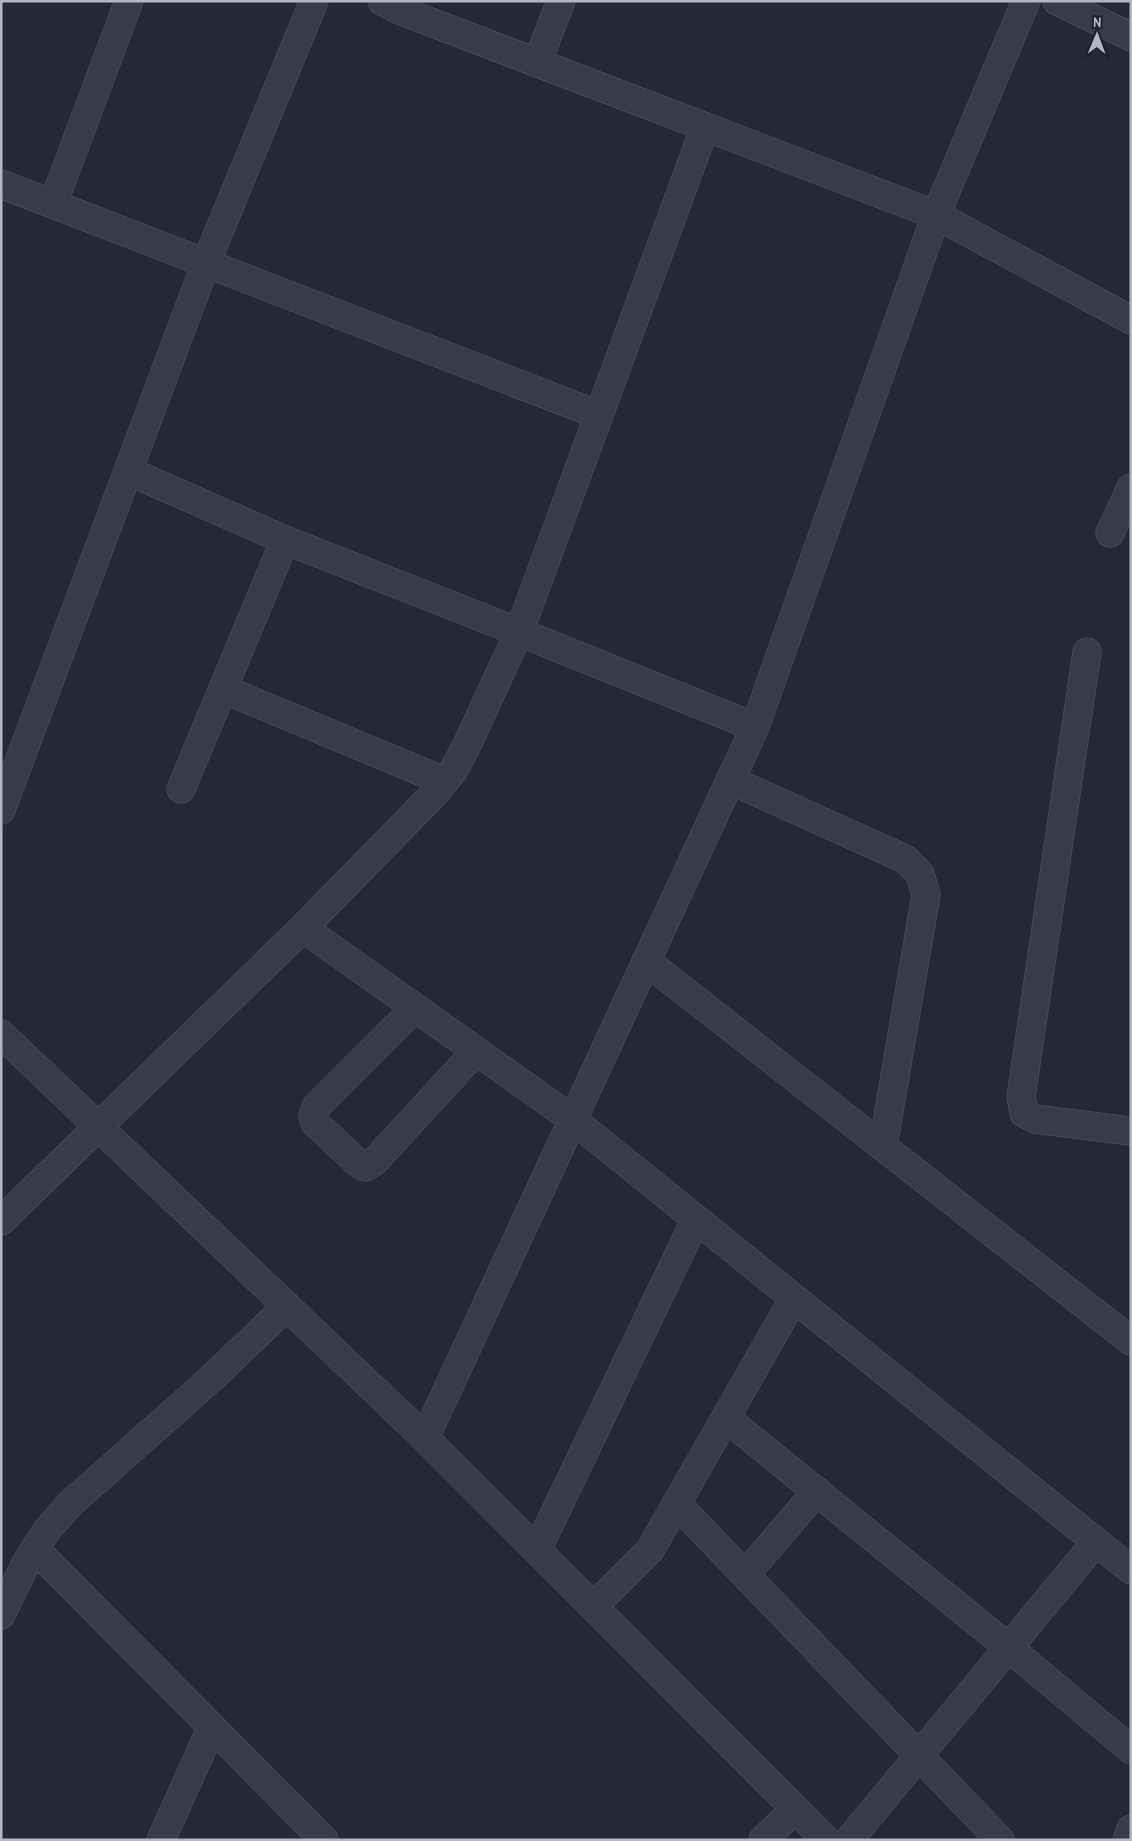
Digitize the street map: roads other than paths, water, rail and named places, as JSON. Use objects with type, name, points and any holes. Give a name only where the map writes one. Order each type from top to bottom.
[{"type":"street","points":[[53,204],[129,1]]},
{"type":"street","points":[[1,810],[206,263],[314,1]]},
{"type":"street","points":[[382,1],[399,10],[936,215],[1131,320]]},
{"type":"street","points":[[537,62],[560,1]]},
{"type":"street","points":[[425,1438],[755,727],[936,215],[1026,1]]},
{"type":"street","points":[[1057,1],[1131,37]]},
{"type":"street","points":[[1,1221],[303,928],[435,793],[454,771],[520,632],[705,126]]},
{"type":"street","points":[[1,184],[599,415]]},
{"type":"street","points":[[128,471],[285,540],[755,727]]},
{"type":"street","points":[[1110,533],[1131,488]]},
{"type":"street","points":[[181,789],[285,540]]},
{"type":"street","points":[[1087,652],[1021,1097],[1024,1113],[1035,1119],[1131,1132]]},
{"type":"street","points":[[223,689],[444,781]]},
{"type":"street","points":[[730,780],[905,859],[920,874],[926,895],[883,1146]]},
{"type":"street","points":[[303,928],[572,1119],[1131,1570]]},
{"type":"street","points":[[646,961],[1131,1341]]},
{"type":"street","points":[[415,1008],[316,1107],[313,1115],[315,1123],[359,1164],[366,1167],[375,1161],[476,1051]]},
{"type":"street","points":[[1,1034],[425,1438],[826,1840]]},
{"type":"street","points":[[537,1550],[696,1219]]},
{"type":"street","points":[[593,1606],[650,1550],[794,1298]]},
{"type":"street","points":[[1,1615],[26,1563],[47,1530],[70,1504],[213,1377],[287,1306]]},
{"type":"street","points":[[1101,1318],[1131,1321]]},
{"type":"street","points":[[726,1418],[1008,1647],[1131,1750]]},
{"type":"street","points":[[745,1576],[817,1491]]},
{"type":"street","points":[[677,1504],[1000,1840]]},
{"type":"street","points":[[849,1840],[1096,1542]]},
{"type":"street","points":[[35,1549],[324,1840]]},
{"type":"street","points":[[161,1840],[212,1728]]},
{"type":"street","points":[[764,1840],[795,1809]]},
{"type":"street","points":[[1127,1840],[1131,1829]]}]
